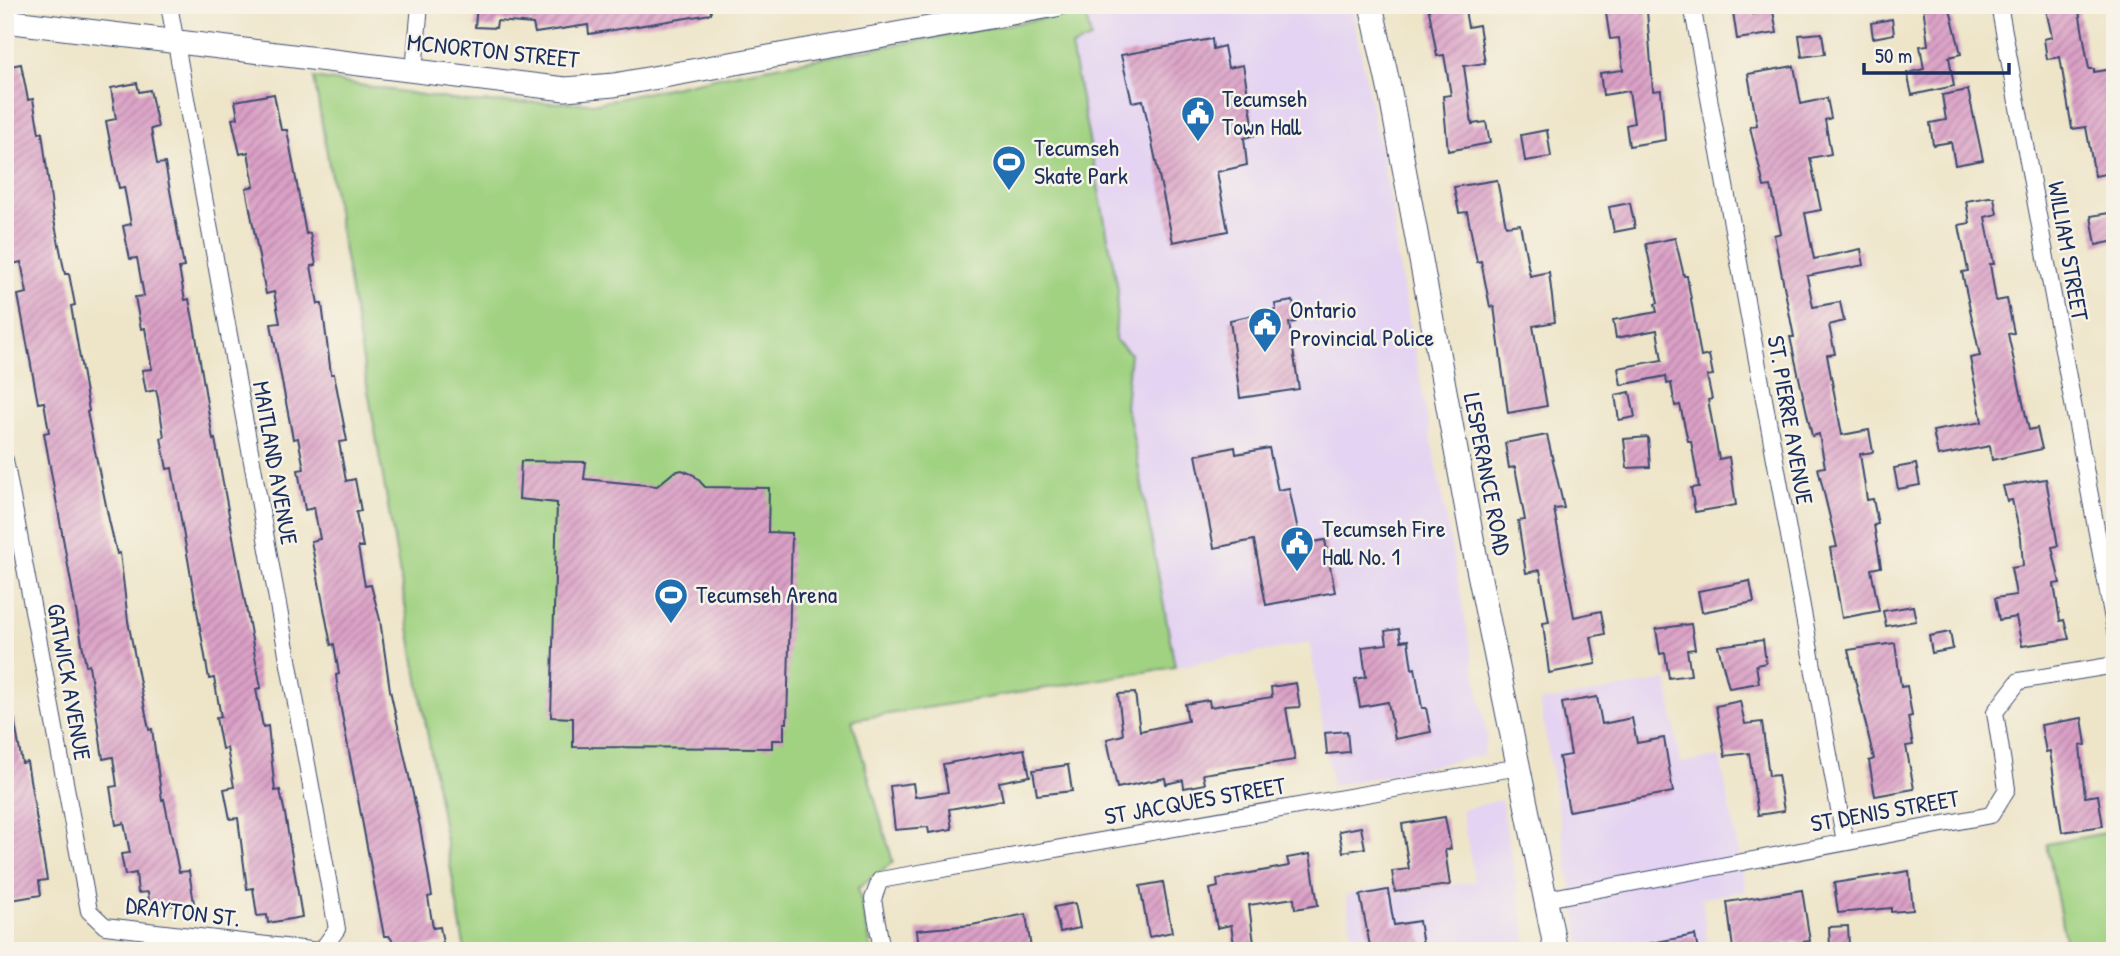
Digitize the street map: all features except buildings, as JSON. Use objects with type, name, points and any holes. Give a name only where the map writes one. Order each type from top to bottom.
[{"type":"street","name":"MAITLAND AVENUE","points":[[169,5],[337,929]]},
{"type":"street","points":[[414,70],[420,5]]},
{"type":"street","name":"MCNORTON STREET","points":[[5,21],[565,89],[614,85],[1056,5]]},
{"type":"street","name":"LESPERANCE ROAD","points":[[1371,5],[1556,951]]},
{"type":"street","name":"ST. PIERRE AVENUE","points":[[1692,5],[1844,842]]},
{"type":"street","name":"WILLIAM STREET","points":[[1999,5],[2115,630]]},
{"type":"street","name":"GATWICK AVENUE","points":[[5,460],[89,911]]},
{"type":"street","name":"ST DENIS STREET","points":[[1546,899],[1698,868],[1991,815],[2007,789],[1995,712],[2020,681],[2115,665]]},
{"type":"street","name":"ST JACQUES STREET","points":[[882,951],[873,899],[880,880],[1519,767]]},
{"type":"street","name":"DRAYTON ST.","points":[[89,911],[105,926],[320,951],[337,929]]},
{"type":"shaded area","points":[[1141,5],[1351,5],[1394,218],[1397,256],[1487,736],[1483,755],[1332,786],[1310,643],[1175,667],[1130,420],[1125,407],[1130,353],[1115,340],[1118,289],[1071,47],[1091,39],[1085,11]]},
{"type":"shaded area","points":[[1667,680],[1680,763],[1720,757],[1746,891],[1702,898],[1708,951],[1582,951],[1540,702]]},
{"type":"shaded area","points":[[1501,800],[1529,951],[1354,951],[1346,895],[1393,885],[1395,895],[1475,881],[1461,810]]},
{"type":"green space","points":[[1085,11],[1091,39],[1071,47],[1118,289],[1115,340],[1130,353],[1125,407],[1130,420],[1175,667],[852,720],[893,862],[858,888],[872,951],[465,951],[314,78],[467,102],[598,103],[738,73]]},
{"type":"green space","points":[[2115,831],[2115,951],[2067,951],[2047,844]]},
{"type":"place","name":"Tecumseh Town Hall","points":[[1198,143]]},
{"type":"place","name":"Tecumseh Skate Park","points":[[1009,192]]},
{"type":"place","name":"Ontario Provincial Police","points":[[1265,354]]},
{"type":"place","name":"Tecumseh Fire Hall No. 1","points":[[1297,573]]},
{"type":"place","name":"Tecumseh Arena","points":[[671,625]]}]
